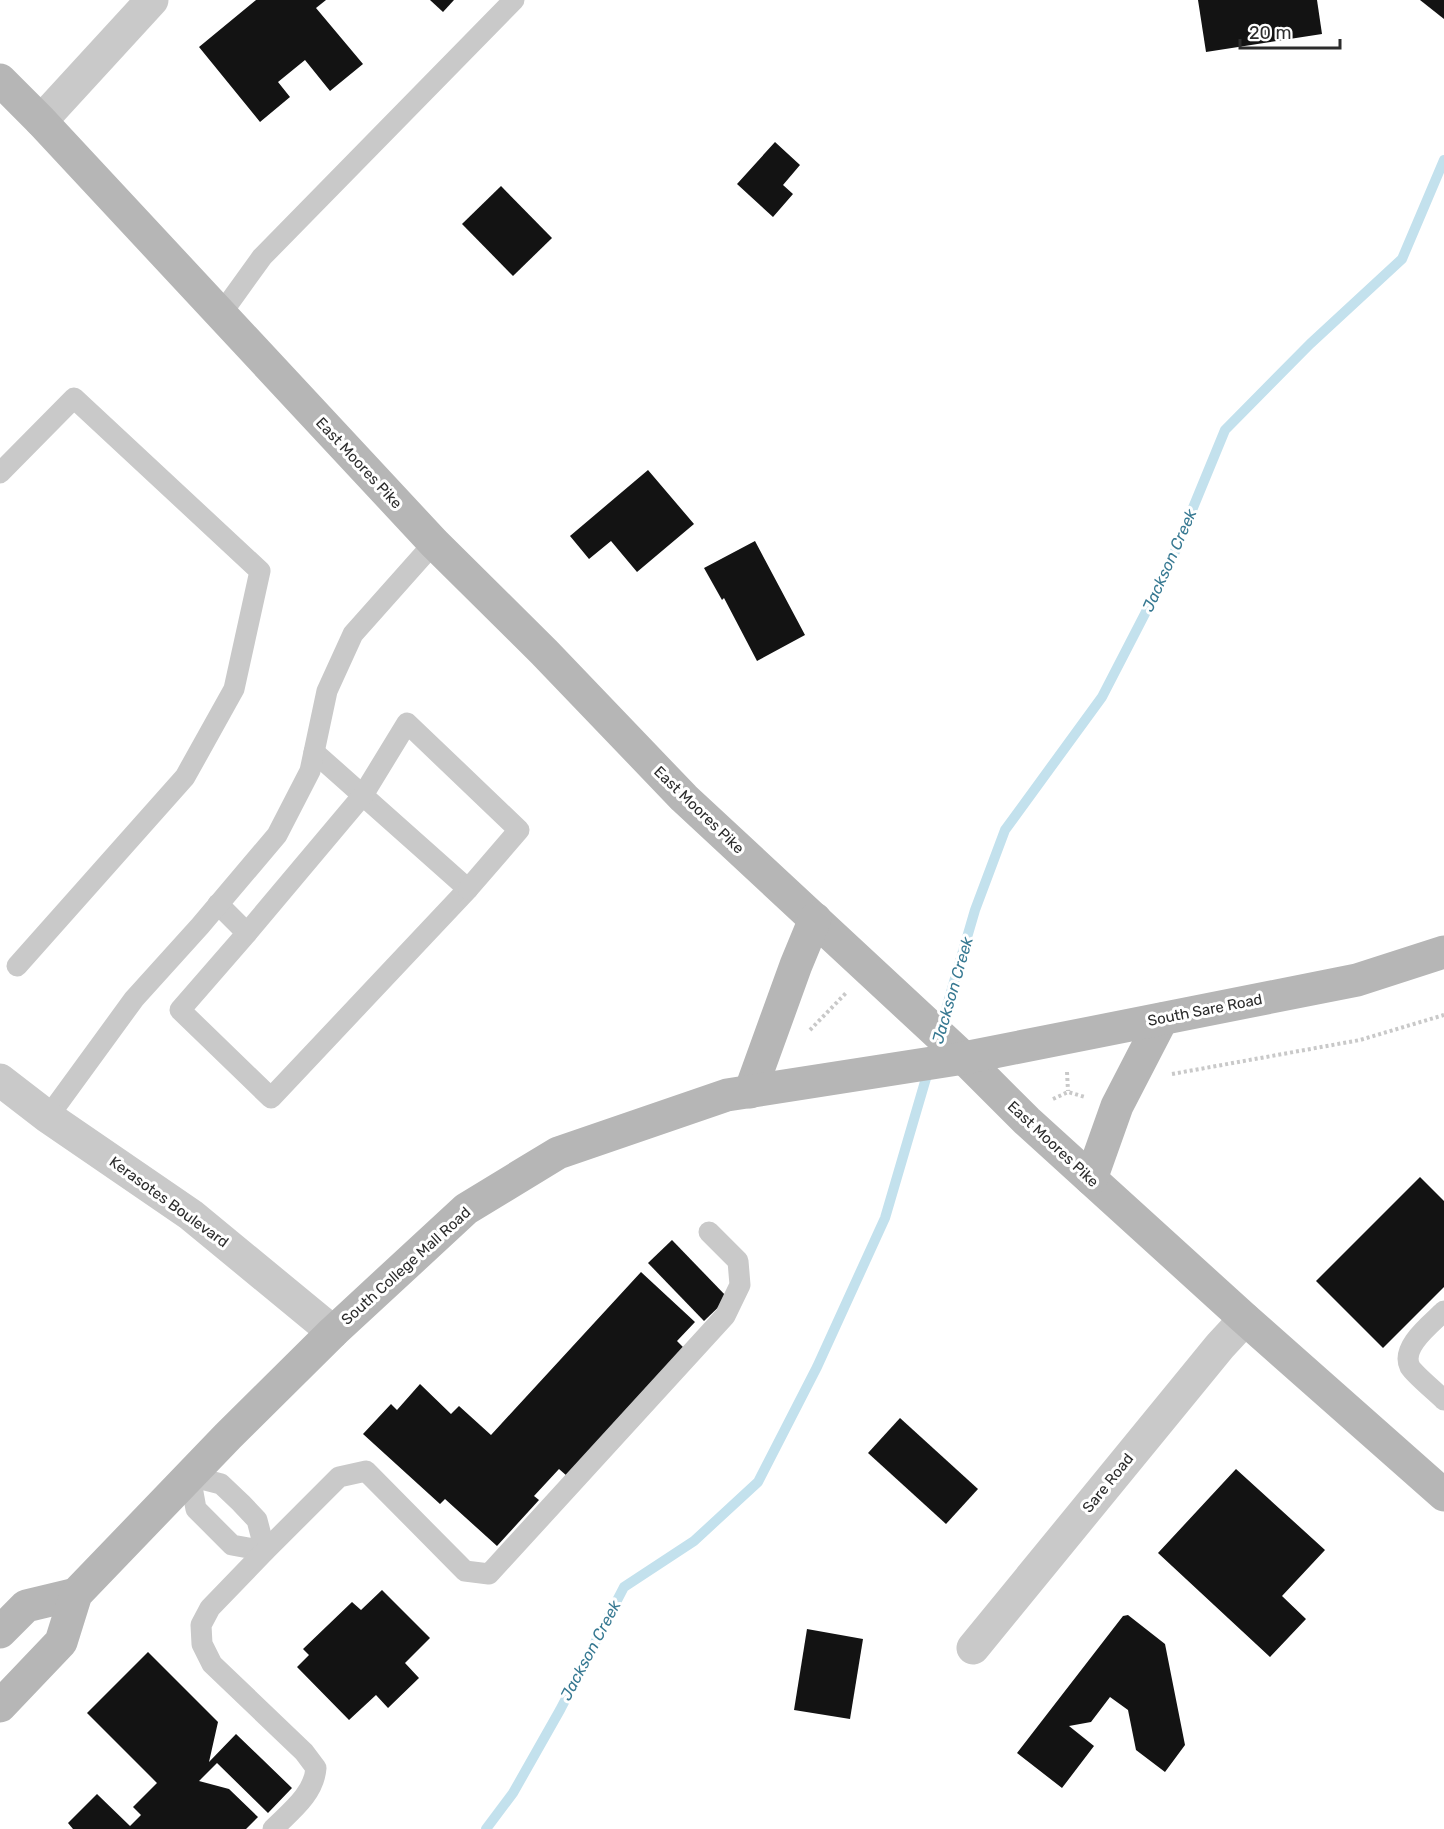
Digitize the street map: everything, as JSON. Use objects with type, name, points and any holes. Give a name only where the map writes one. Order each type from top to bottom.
[{"type":"main road","name":"East Moores Pike","points":[[0,80],[41,121],[434,543],[544,652],[684,798],[896,995],[970,1060],[1027,1121],[1245,1319],[1444,1495]]},
{"type":"main road","points":[[750,1092],[815,919]]},
{"type":"main road","name":"South Sare Road","points":[[970,1060],[1356,980],[1444,952]]},
{"type":"main road","points":[[1091,1179],[1117,1106],[1162,1019]]},
{"type":"main road","name":"South College Mall Road","points":[[0,1706],[61,1642],[76,1594],[333,1332],[466,1209],[558,1153],[726,1095],[970,1060]]},
{"type":"main road","points":[[0,1632],[26,1606],[76,1594]]},
{"type":"street","points":[[41,121],[152,0]]},
{"type":"street","name":"Kerasotes Boulevard","points":[[0,1080],[48,1117],[191,1215],[333,1332]]},
{"type":"street","name":"Sare Road","points":[[973,1648],[1220,1346],[1245,1319]]},
{"type":"lane","points":[[220,314],[262,257],[514,0]]},
{"type":"lane","points":[[0,473],[74,398],[260,571],[234,689],[185,777],[17,966]]},
{"type":"lane","points":[[48,1117],[134,999],[277,835],[310,771],[327,691],[353,634],[434,543]]},
{"type":"lane","points":[[407,723],[519,830],[468,889],[271,1098],[180,1010],[363,795],[407,723]]},
{"type":"lane","points":[[314,752],[468,889]]},
{"type":"lane","points":[[218,904],[247,933]]},
{"type":"lane","points":[[273,1829],[307,1795],[316,1778],[316,1767],[304,1752],[212,1664],[202,1644],[201,1625],[210,1608],[339,1477],[366,1471],[465,1571],[489,1574],[725,1316],[740,1285],[738,1261],[709,1232]]},
{"type":"lane","points":[[1444,1311],[1412,1344],[1407,1354],[1410,1367],[1444,1400]]},
{"type":"lane","points":[[190,1476],[221,1484],[257,1520],[264,1551],[232,1545],[195,1509],[190,1476]]},
{"type":"path","points":[[807,1034],[851,988]]},
{"type":"path","points":[[1162,1079],[1173,1074],[1360,1040],[1444,1015]]},
{"type":"path","points":[[1067,1065],[1068,1092]]},
{"type":"path","points":[[1045,1103],[1068,1092],[1095,1101]]},
{"type":"building","points":[[256,0],[326,0],[316,8],[363,64],[330,91],[305,60],[278,82],[290,97],[260,122],[199,47]]},
{"type":"building","points":[[430,0],[454,0],[443,12]]},
{"type":"building","points":[[1198,0],[1317,0],[1322,34],[1206,52]]},
{"type":"building","points":[[1420,0],[1444,0],[1444,19]]},
{"type":"building","points":[[775,142],[800,165],[783,185],[793,194],[773,217],[737,184]]},
{"type":"building","points":[[501,186],[552,238],[513,276],[462,224]]},
{"type":"building","points":[[648,470],[694,524],[637,572],[611,541],[589,559],[570,536]]},
{"type":"building","points":[[755,541],[805,635],[757,661],[724,598],[722,600],[704,568]]},
{"type":"building","points":[[1420,1177],[1444,1201],[1444,1287],[1383,1348],[1316,1281]]},
{"type":"building","points":[[672,1240],[728,1298],[704,1321],[648,1263]]},
{"type":"building","points":[[641,1272],[695,1322],[677,1341],[687,1351],[567,1476],[559,1469],[534,1496],[539,1500],[497,1546],[445,1499],[440,1504],[363,1434],[391,1404],[397,1410],[420,1384],[451,1414],[459,1406],[491,1435]]},
{"type":"building","points":[[900,1418],[978,1489],[946,1524],[868,1453]]},
{"type":"building","points":[[1236,1469],[1325,1550],[1282,1596],[1306,1619],[1270,1657],[1158,1553]]},
{"type":"building","points":[[382,1590],[430,1638],[405,1663],[419,1678],[388,1708],[376,1695],[349,1720],[297,1667],[309,1655],[303,1649],[352,1602],[361,1610]]},
{"type":"building","points":[[1128,1615],[1165,1644],[1185,1745],[1165,1772],[1136,1750],[1128,1710],[1110,1697],[1091,1722],[1069,1726],[1094,1746],[1062,1788],[1017,1753],[1123,1616]]},
{"type":"building","points":[[807,1629],[863,1639],[850,1719],[794,1710]]},
{"type":"building","points":[[148,1652],[218,1722],[209,1762],[236,1734],[292,1788],[268,1813],[217,1763],[199,1781],[229,1789],[258,1817],[246,1829],[73,1829],[68,1823],[97,1794],[130,1826],[141,1815],[133,1807],[157,1783],[87,1713]]},
{"type":"waterway","name":"Jackson Creek","points":[[940,1030],[975,910],[1005,830],[1102,697],[1167,571],[1225,430],[1310,344],[1402,259],[1444,160]]},
{"type":"waterway","name":"Jackson Creek","points":[[486,1829],[513,1793],[560,1710],[624,1587],[694,1541],[758,1482],[817,1367],[885,1218],[929,1068]]}]
